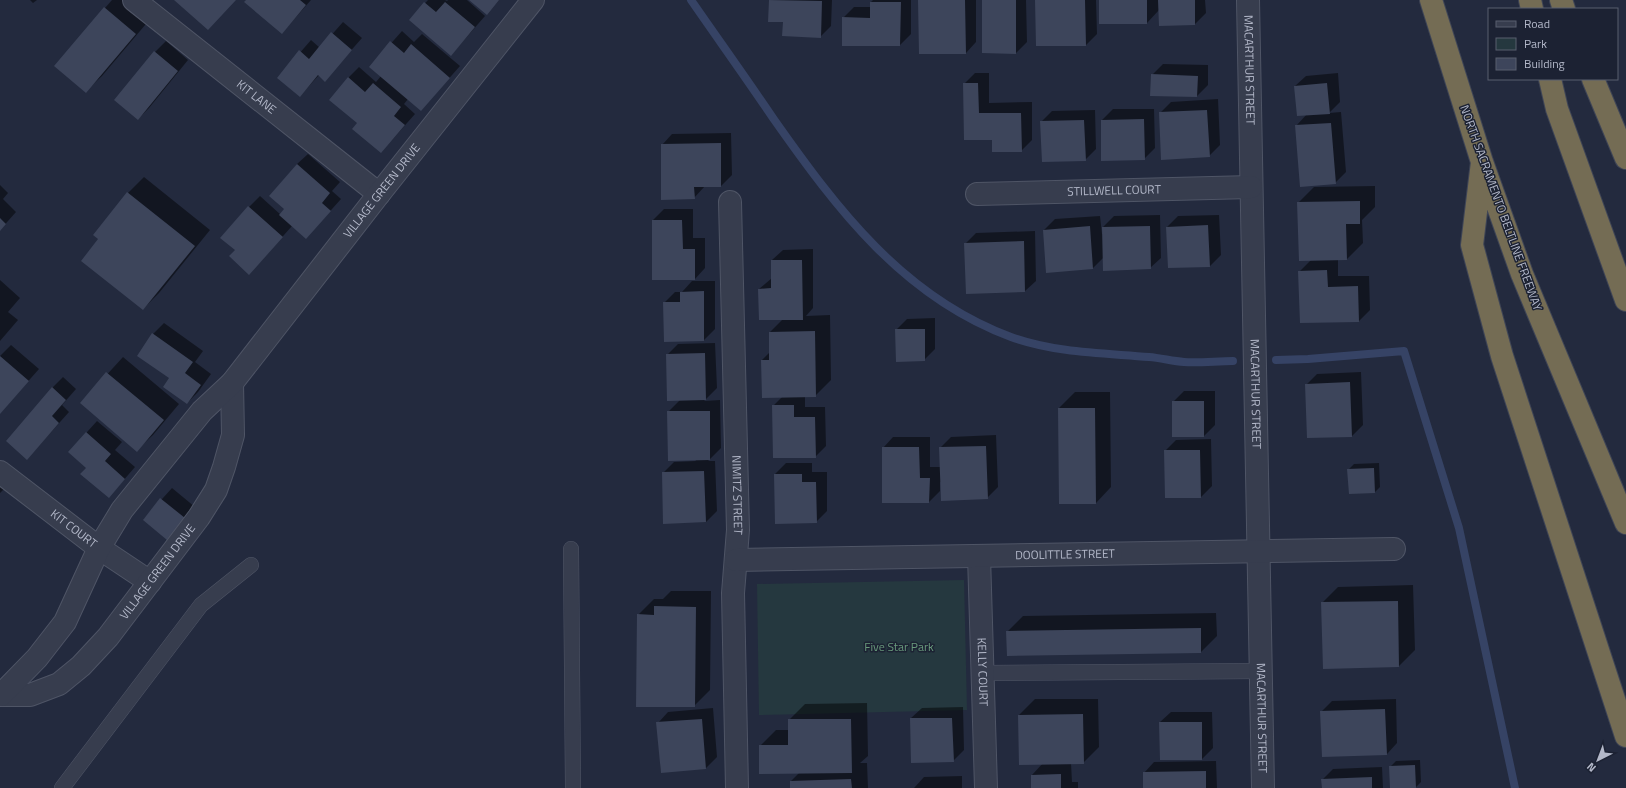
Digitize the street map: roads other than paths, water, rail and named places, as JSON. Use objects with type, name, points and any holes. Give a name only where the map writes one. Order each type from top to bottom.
[{"type":"highway","name":"NORTH SACRAMENTO BELTLINE FREEWAY","points":[[1431,0],[1482,162],[1522,274],[1626,523]]},
{"type":"highway","points":[[1550,80],[1557,109],[1626,300]]},
{"type":"highway","points":[[1593,80],[1626,158]]},
{"type":"highway","points":[[1482,162],[1472,245],[1502,356],[1626,736]]},
{"type":"street","name":"KIT LANE","points":[[134,0],[379,194]]},
{"type":"street","name":"VILLAGE GREEN DRIVE","points":[[0,695],[38,658],[65,622],[99,548],[127,503],[202,411],[232,383],[379,194],[533,0]]},
{"type":"street","name":"MACARTHUR STREET","points":[[1248,0],[1263,788]]},
{"type":"street","name":"STILLWELL COURT","points":[[978,194],[1251,187]]},
{"type":"street","name":"NIMITZ STREET","points":[[730,202],[738,530],[733,593],[738,788]]},
{"type":"street","name":"VILLAGE GREEN DRIVE","points":[[0,695],[30,695],[59,684],[81,666],[108,638],[199,517],[216,490],[233,435],[232,383]]},
{"type":"street","name":"KIT COURT","points":[[0,472],[99,548],[150,582]]},
{"type":"street","name":"DOOLITTLE STREET","points":[[736,560],[1394,549]]},
{"type":"street","name":"KELLY COURT","points":[[979,556],[986,788]]},
{"type":"lane","points":[[571,549],[573,788]]},
{"type":"lane","points":[[62,788],[201,605],[251,565]]},
{"type":"lane","points":[[983,673],[1261,671]]},
{"type":"waterway","points":[[691,0],[797,152],[848,217],[876,247],[905,274],[937,299],[972,320],[1011,337],[1045,346],[1080,352],[1149,357],[1184,362],[1233,361]]},
{"type":"waterway","points":[[1276,360],[1308,359],[1404,351],[1459,528],[1515,788]]},
{"type":"park label","name":"Five Star Park","points":[[899,647]]}]
